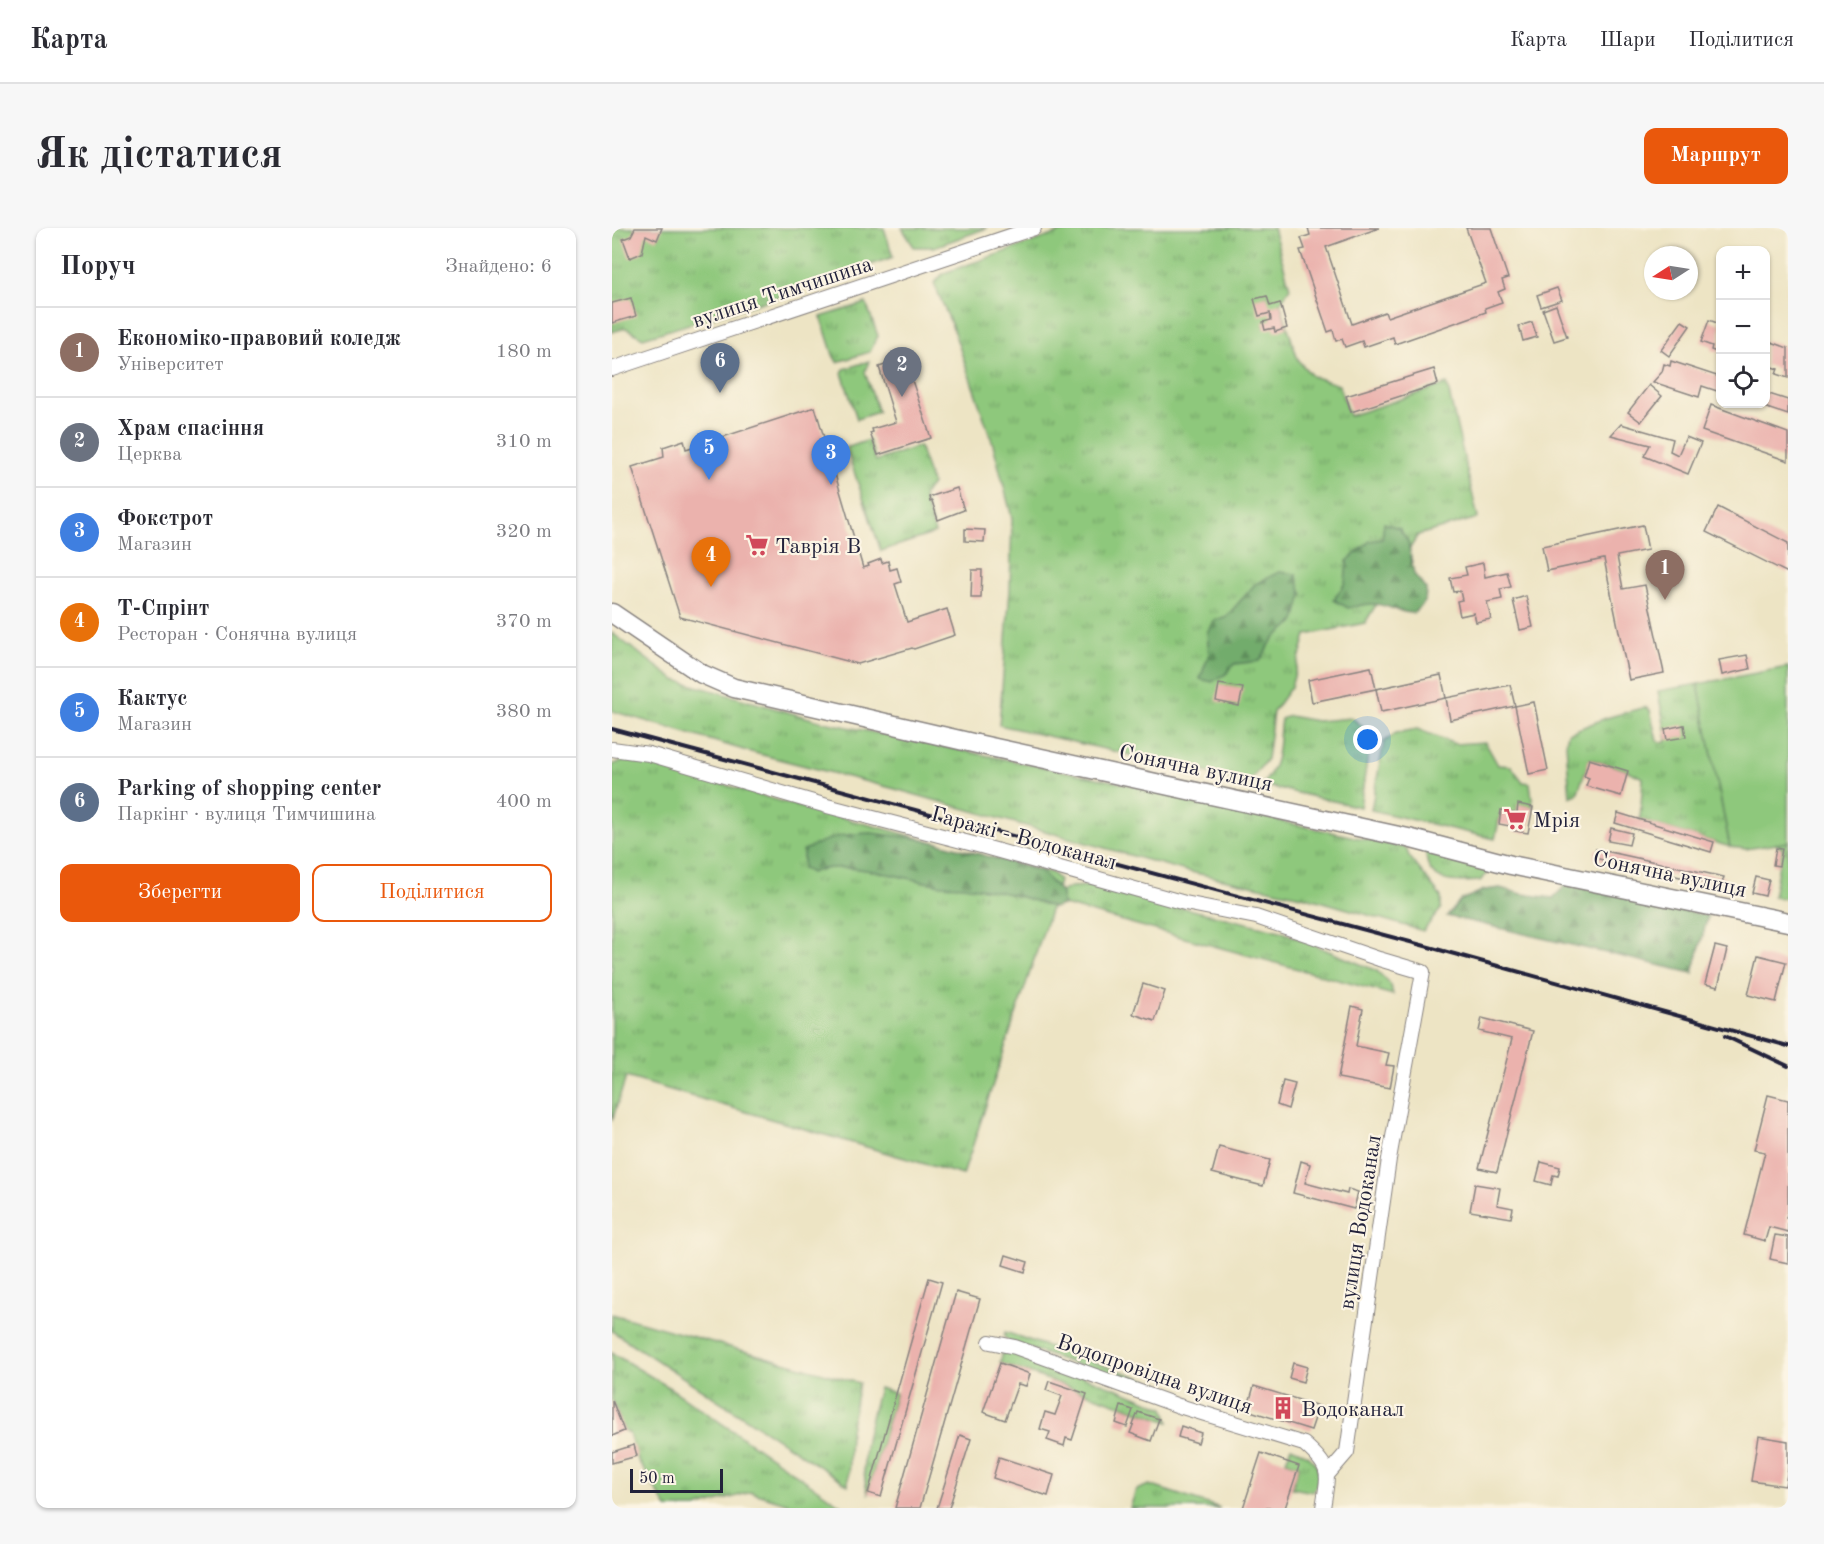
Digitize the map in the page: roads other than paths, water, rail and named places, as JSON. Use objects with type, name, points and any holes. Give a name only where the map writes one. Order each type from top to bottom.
[{"type":"street","name":"вулиця Тимчишина","points":[[612,369],[1034,228]]},
{"type":"street","name":"Сонячна вулиця","points":[[612,613],[702,674],[734,688],[977,744],[1408,838],[1511,865],[1788,922]]},
{"type":"street","name":"Гаражі - Водоканал","points":[[612,748],[649,754],[827,807],[981,846],[1185,903],[1256,917],[1423,972]]},
{"type":"street","name":"вулиця Водоканал","points":[[1328,1474],[1347,1452],[1389,1159],[1423,972]]},
{"type":"street","name":"Водопровідна вулиця","points":[[990,1342],[1015,1347],[1179,1406],[1304,1444],[1319,1457],[1328,1474]]},
{"type":"street","points":[[1323,1508],[1328,1474]]},
{"type":"railway","points":[[612,729],[1429,947],[1788,1046]]},
{"type":"railway","points":[[1725,1036],[1788,1066]]},
{"type":"place","name":"Parking of shopping center","points":[[720,393]]},
{"type":"place","name":"Храм спасіння","points":[[902,397]]},
{"type":"place","name":"Кактус","points":[[709,480]]},
{"type":"place","name":"Фокстрот","points":[[831,485]]},
{"type":"place","name":"Таврія В","points":[[757,545]]},
{"type":"place","name":"Т-Спрінт","points":[[711,587]]},
{"type":"place","name":"Економіко-правовий коледж","points":[[1665,600]]},
{"type":"place","name":"Мрія","points":[[1515,819]]},
{"type":"place","name":"Водоканал","points":[[1283,1408]]}]
